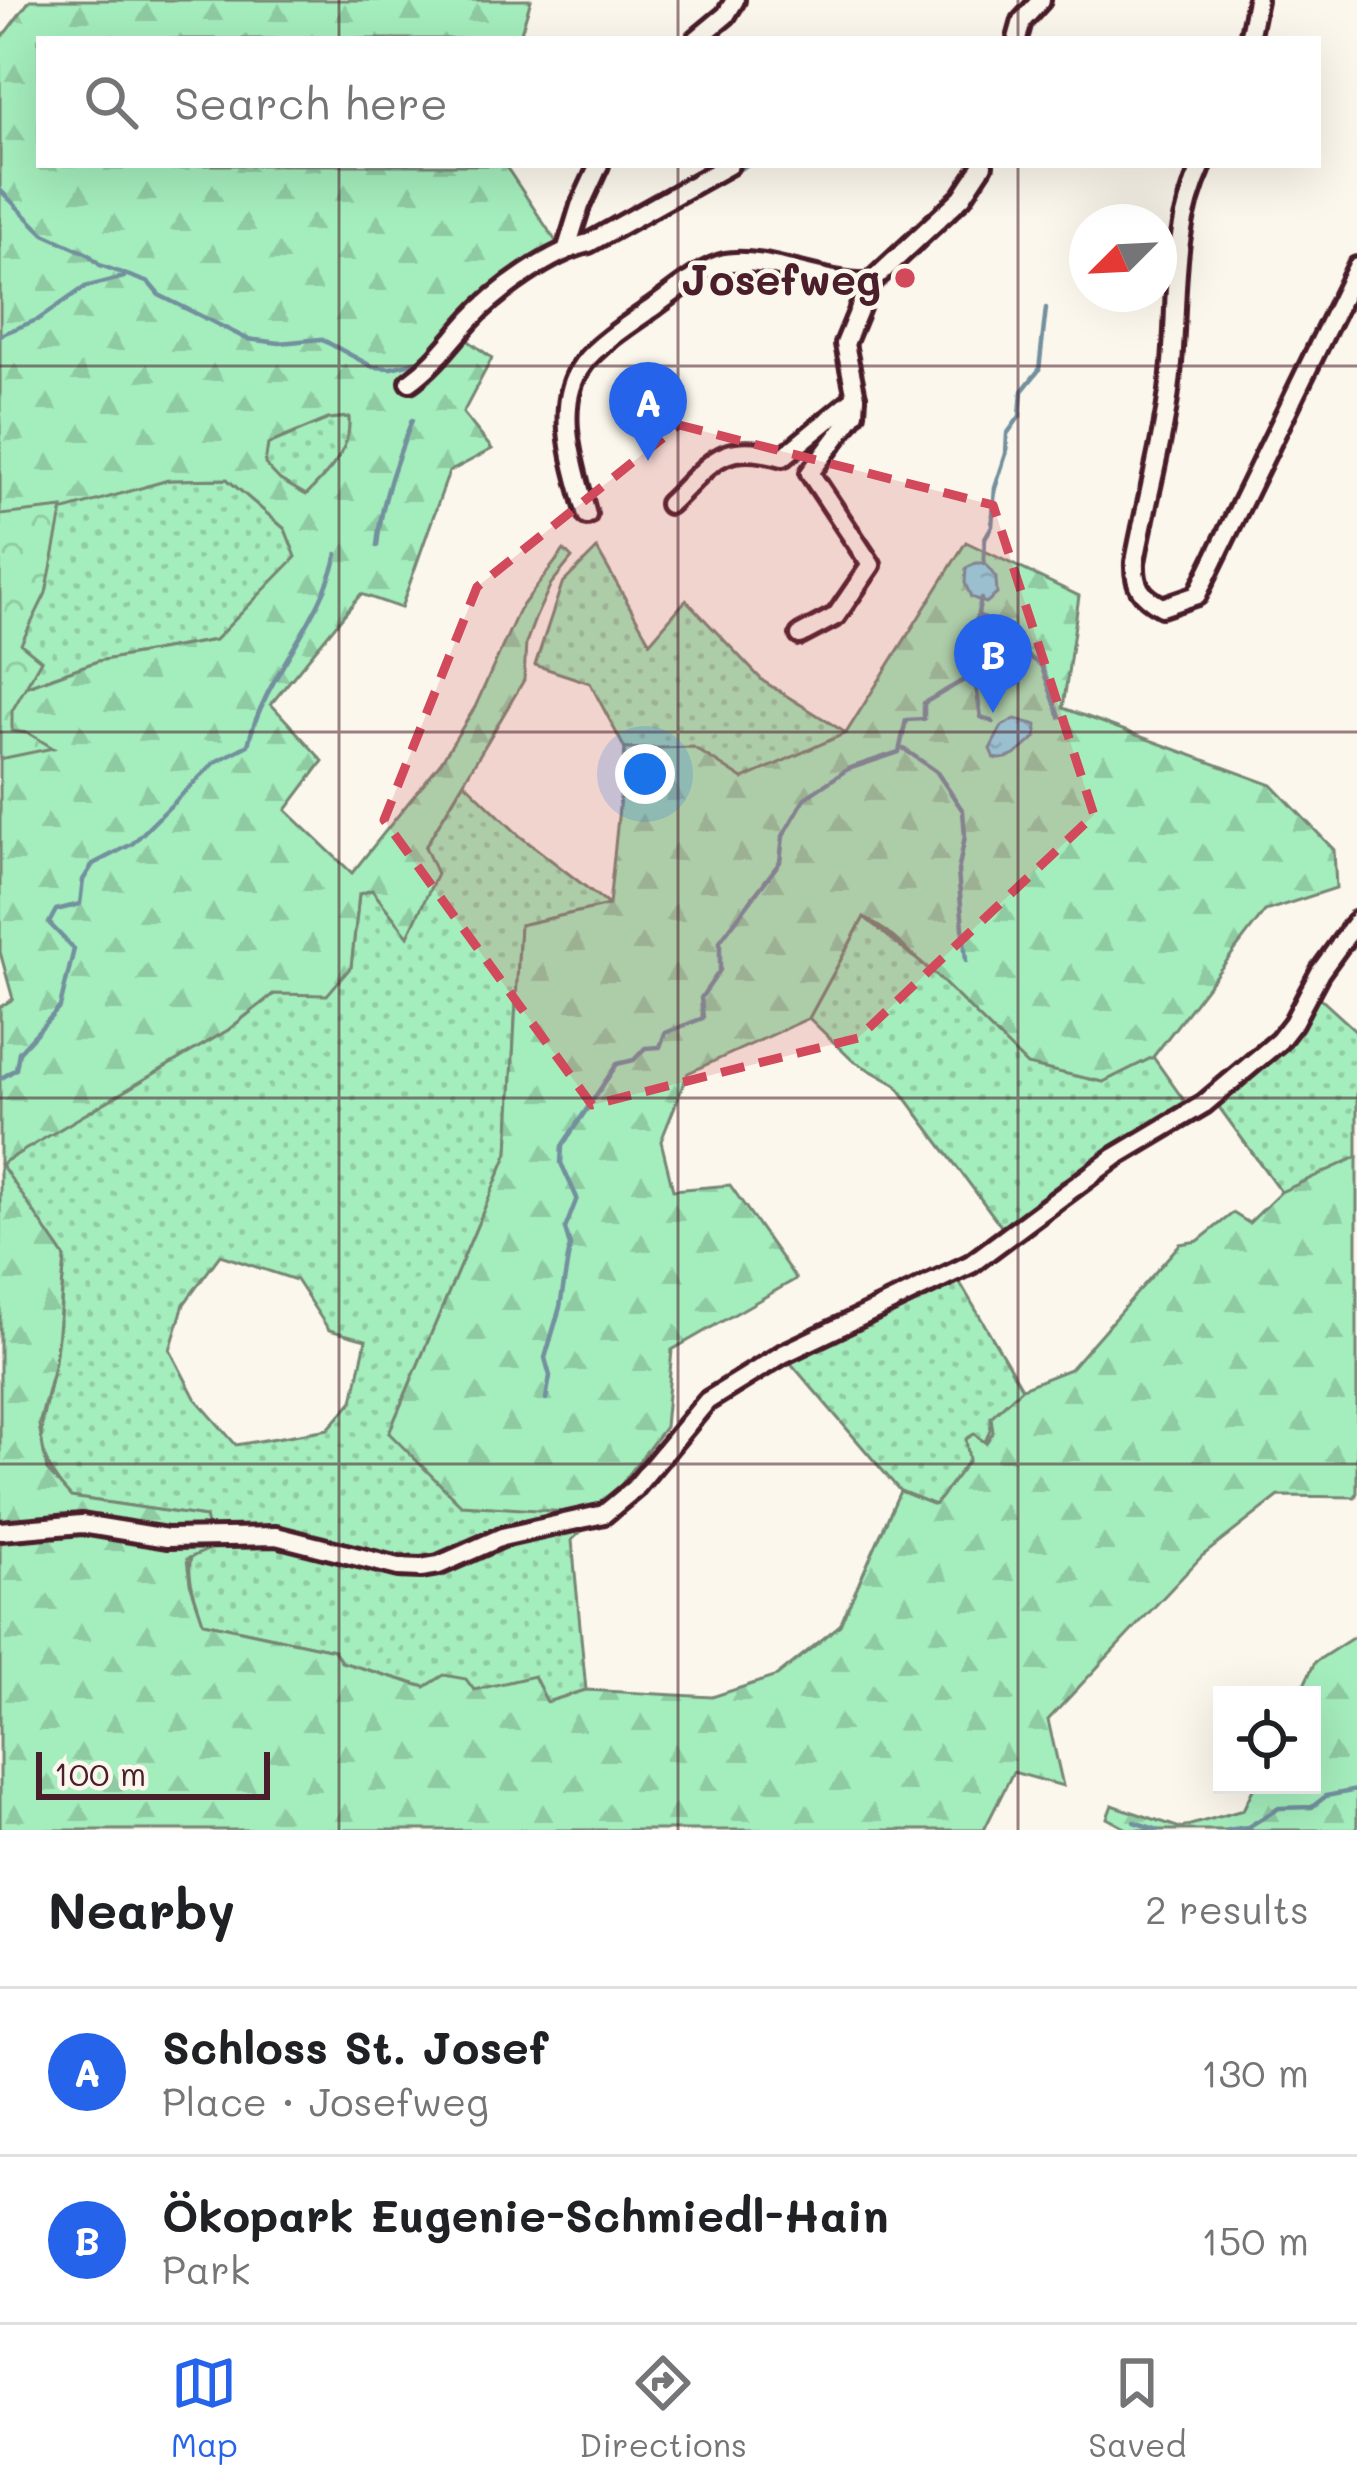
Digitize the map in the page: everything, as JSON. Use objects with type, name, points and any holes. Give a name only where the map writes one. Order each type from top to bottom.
[{"type":"street","points":[[701,36],[726,15],[735,0]]},
{"type":"street","points":[[1017,36],[1022,21],[1041,0]]},
{"type":"street","points":[[1251,36],[1257,0]]},
{"type":"street","points":[[567,248],[598,168]]},
{"type":"street","points":[[410,382],[447,349],[472,317],[567,248],[589,244],[724,168]]},
{"type":"street","points":[[800,634],[836,616],[871,565],[810,473],[855,413],[845,344],[870,284],[962,197],[981,168]]},
{"type":"street","points":[[1201,168],[1187,198],[1178,241],[1172,367],[1135,562],[1134,582],[1145,598],[1162,607],[1197,595],[1357,268]]},
{"type":"street","points":[[586,515],[574,469],[567,400],[583,363],[641,316],[722,263],[754,262],[843,285],[870,284]]},
{"type":"street","points":[[670,504],[723,453],[756,450],[783,458],[856,397]]},
{"type":"street","points":[[0,1531],[82,1524],[167,1538],[276,1535],[398,1567],[421,1568],[502,1537],[604,1514],[634,1489],[707,1401],[797,1347],[971,1264],[1115,1157],[1209,1100],[1279,1041],[1357,921]]},
{"type":"highlighted area","points":[[679,425],[993,505],[1094,815],[858,1038],[592,1105],[384,820],[477,587]]},
{"type":"green space","points":[[30,0],[531,0],[520,36],[36,36],[36,168],[507,168],[557,243],[494,286],[455,331],[492,358],[463,413],[492,449],[449,472],[401,608],[361,594],[271,704],[323,761],[286,810],[352,873],[441,762],[475,707],[519,610],[564,550],[572,558],[551,584],[535,619],[526,643],[524,680],[425,847],[437,874],[408,936],[372,890],[359,894],[351,967],[327,995],[273,994],[228,1030],[1,1164],[65,1258],[55,1362],[39,1425],[47,1470],[71,1497],[205,1517],[212,1548],[187,1559],[203,1622],[334,1650],[341,1662],[425,1687],[444,1675],[466,1679],[474,1690],[534,1676],[547,1702],[586,1690],[712,1697],[777,1676],[840,1625],[900,1491],[935,1505],[969,1460],[966,1439],[974,1434],[986,1443],[993,1432],[991,1417],[1022,1388],[1070,1369],[1180,1244],[1198,1241],[1233,1213],[1249,1223],[1281,1192],[1357,1157],[1355,1497],[1279,1496],[1202,1556],[1048,1720],[1063,1786],[1013,1772],[984,1830],[0,1830],[0,1007],[13,999],[0,952],[0,696],[98,661],[215,640],[296,557],[285,529],[227,479],[168,480],[0,529],[0,40]],"holes":[[[349,417],[347,440],[337,460],[306,495],[280,480],[265,464],[268,444],[328,419]]]},
{"type":"green space","points":[[349,417],[343,450],[306,495],[264,464],[268,444],[328,419]]},
{"type":"green space","points":[[227,479],[285,529],[297,557],[215,640],[98,661],[4,694],[35,517],[168,480]]},
{"type":"green space","points":[[63,508],[46,593],[21,644],[41,660],[12,711],[12,731],[28,733],[53,748],[0,759],[0,515]]},
{"type":"green space","points":[[966,542],[1079,596],[1063,708],[1272,785],[1334,850],[1336,888],[1265,911],[1153,1057],[1103,1082],[1027,1065],[937,976],[864,917],[809,1018],[688,1073],[661,1141],[673,1190],[730,1185],[796,1279],[672,1350],[665,1427],[599,1514],[461,1505],[389,1433],[508,1153],[520,925],[609,905],[625,749],[693,747],[743,779],[846,733]]},
{"type":"green space","points":[[597,549],[650,642],[686,600],[763,681],[846,733],[743,780],[693,748],[625,749],[590,683],[535,665],[562,584]]},
{"type":"green space","points":[[464,782],[520,836],[609,905],[520,925],[508,1153],[389,1433],[599,1514],[572,1540],[586,1690],[547,1702],[425,1687],[341,1662],[334,1650],[203,1622],[190,1569],[205,1517],[70,1497],[47,1463],[41,1434],[58,1338],[65,1258],[0,1164],[228,1030],[274,994],[351,967],[359,894],[372,890],[408,935],[425,847]],"holes":[[[220,1255],[296,1280],[329,1330],[366,1340],[353,1401],[328,1429],[236,1445],[195,1398],[170,1350],[184,1304]]]},
{"type":"green space","points":[[864,917],[937,976],[1027,1065],[1103,1082],[1153,1057],[1188,1106],[1279,1041],[1310,989],[1357,1032],[1357,1157],[1281,1192],[1216,1103],[1209,1100],[1009,1237],[896,1085],[852,1060],[809,1018]]},
{"type":"green space","points":[[959,1281],[1022,1388],[991,1417],[980,1451],[935,1505],[900,1491],[783,1354]]},
{"type":"green space","points":[[1357,1635],[1357,1830],[1129,1830],[1107,1818],[1112,1805],[1180,1828],[1243,1810],[1251,1794],[1321,1794],[1321,1686],[1303,1686],[1315,1662]]},
{"type":"water","points":[[985,563],[996,578],[997,594],[986,603],[971,597],[965,583],[966,568]]},
{"type":"water","points":[[1015,719],[1037,725],[1036,737],[1012,756],[994,758],[990,749],[1002,726]]},
{"type":"waterway","points":[[693,194],[741,168]]},
{"type":"waterway","points":[[0,190],[44,234],[88,254],[100,265],[149,283],[159,295],[247,339],[280,343],[321,339],[373,367],[424,360]]},
{"type":"waterway","points":[[0,335],[39,319],[85,287],[124,277]]},
{"type":"waterway","points":[[454,327],[474,304]]},
{"type":"waterway","points":[[984,564],[1007,434],[1020,416],[1022,391],[1039,370],[1046,308]]},
{"type":"waterway","points":[[377,546],[386,497],[412,420]]},
{"type":"waterway","points":[[0,1079],[16,1069],[19,1052],[60,1007],[74,949],[49,923],[56,910],[80,904],[83,880],[93,864],[132,844],[215,762],[248,745],[266,696],[319,603],[337,554]]},
{"type":"waterway","points":[[546,1399],[550,1376],[545,1358],[570,1246],[565,1229],[577,1198],[561,1163],[562,1146],[617,1064],[634,1060],[645,1048],[660,1047],[665,1033],[703,1018],[701,998],[720,970],[720,941],[780,862],[783,836],[805,798],[848,769],[899,752],[906,720],[924,719],[924,703],[964,680],[981,599]]},
{"type":"waterway","points":[[978,615],[995,625],[1007,643],[1041,665],[1060,717]]},
{"type":"waterway","points":[[966,673],[976,687],[981,717],[993,722]]},
{"type":"waterway","points":[[904,749],[936,771],[963,811],[965,836],[958,872],[966,961]]},
{"type":"waterway","points":[[1228,1830],[1248,1827],[1279,1808],[1312,1807],[1326,1796],[1357,1790]]},
{"type":"waterway","points":[[1134,1822],[1158,1830]]},
{"type":"place","name":"Josefweg","points":[[905,278]]},
{"type":"place","name":"Schloss St. Josef","points":[[648,461]]},
{"type":"place","name":"Ökopark Eugenie-Schmiedl-Hain","points":[[993,713]]}]
